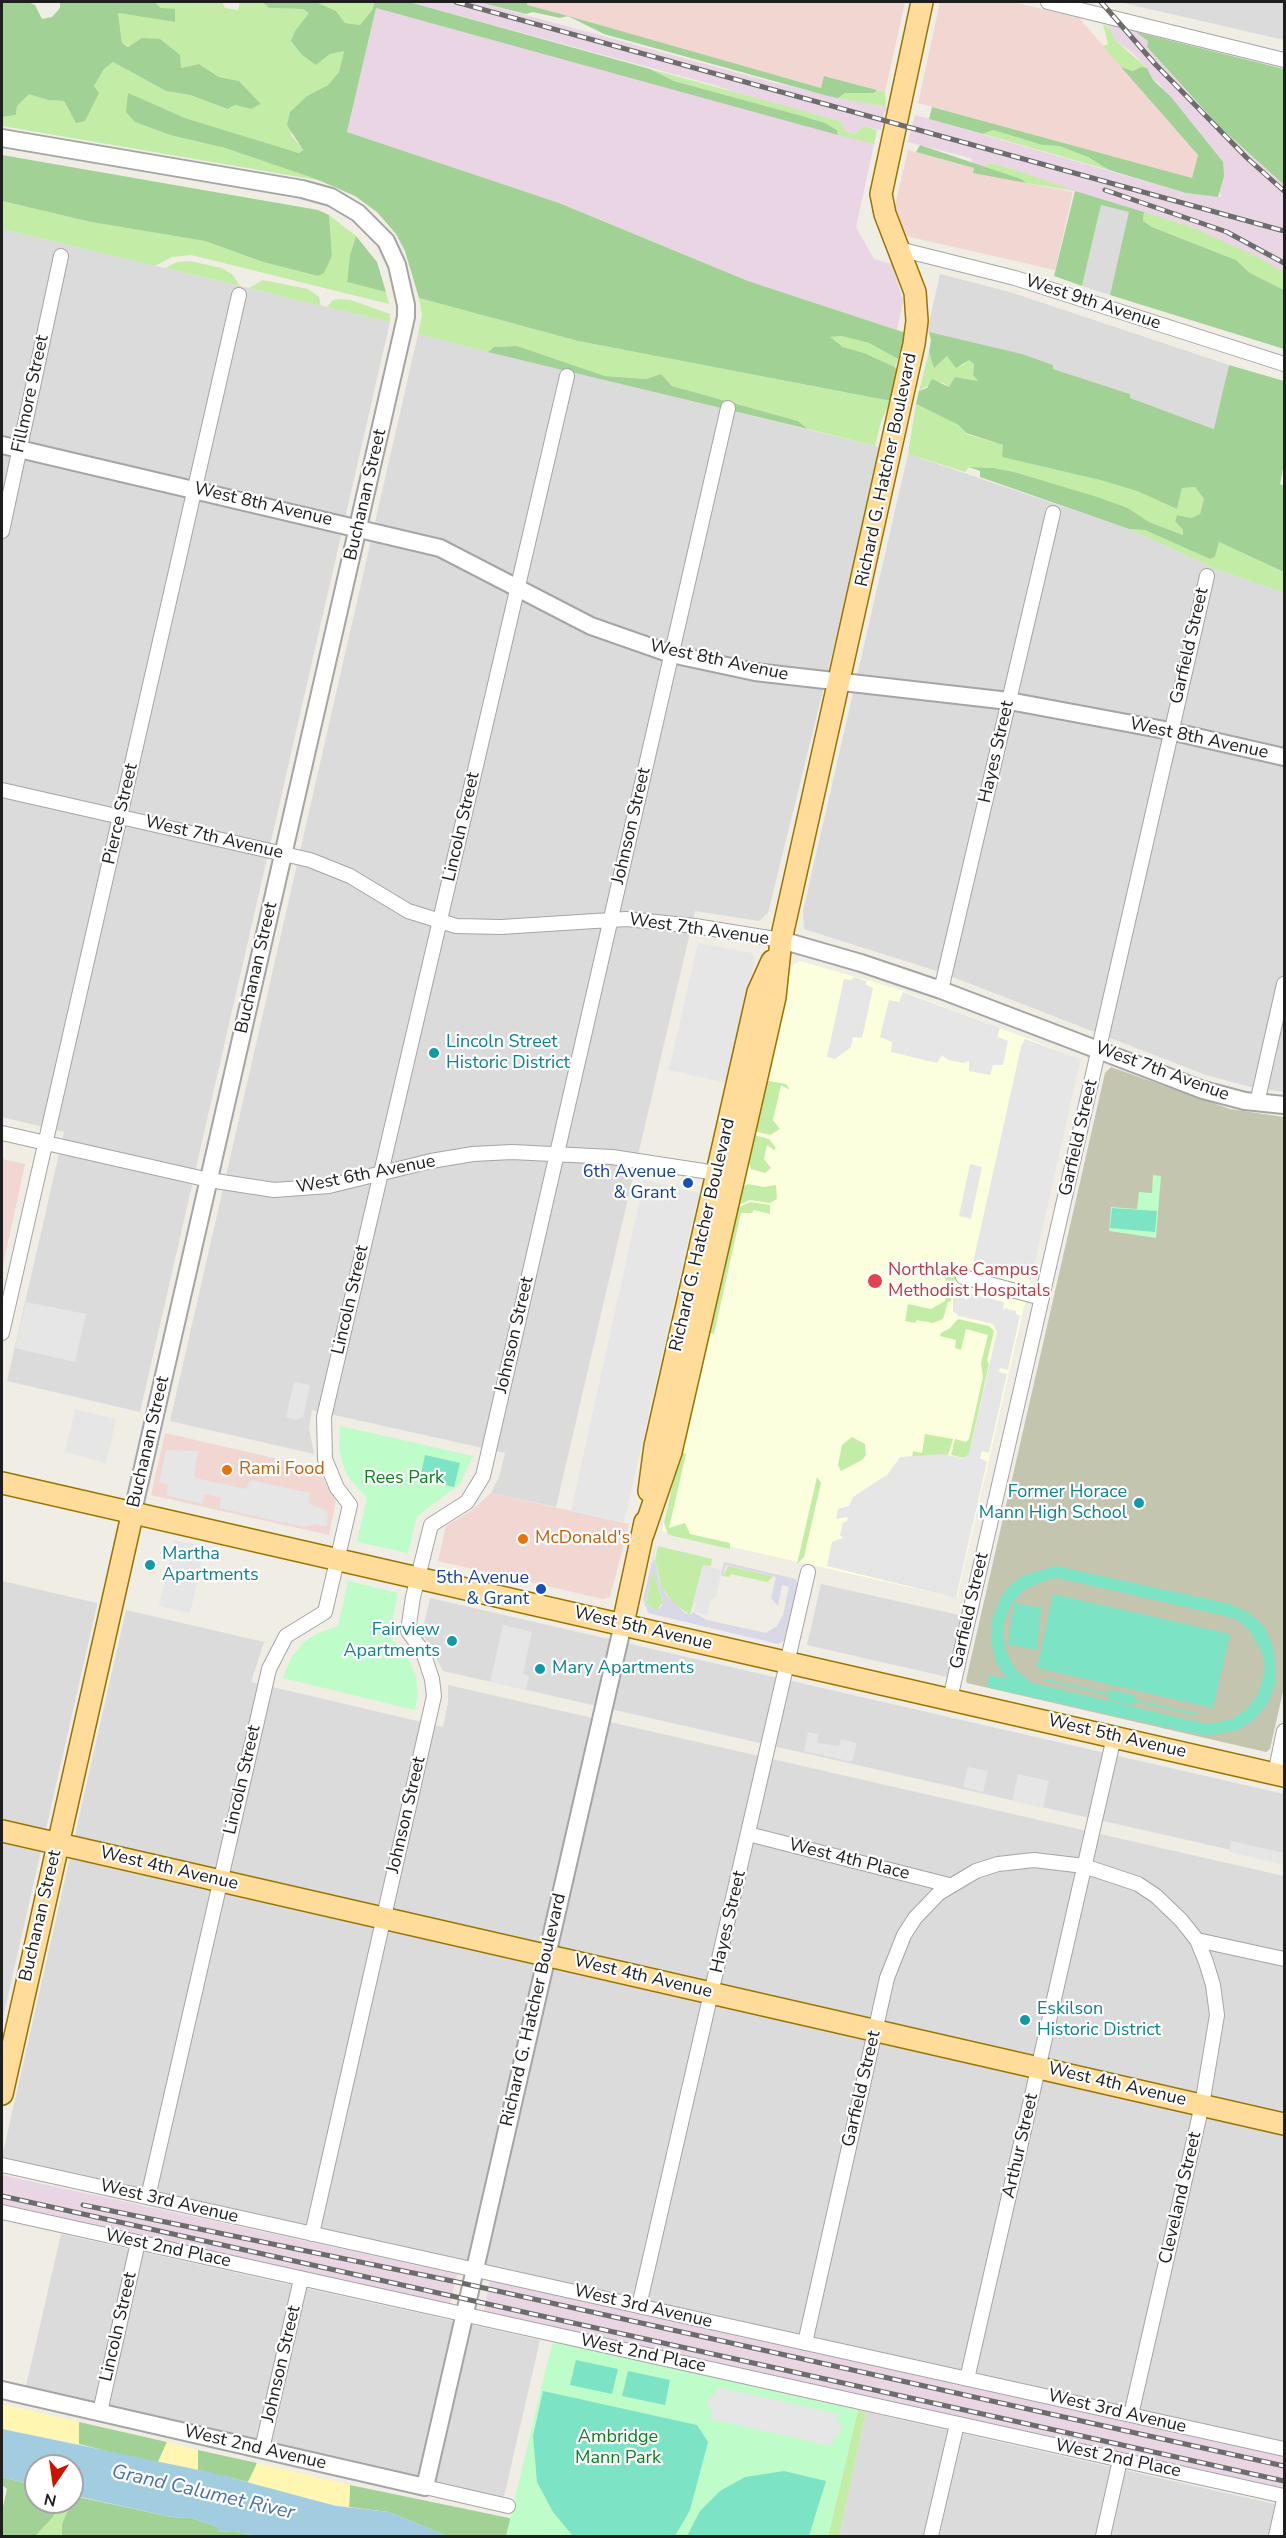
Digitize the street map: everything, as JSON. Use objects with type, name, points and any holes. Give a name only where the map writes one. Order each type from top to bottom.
[{"type":"main road","name":"Richard G. Hatcher Boulevard","points":[[623,1624],[643,1534],[655,1446],[684,1358],[726,1174],[759,992],[781,940],[916,334],[915,292],[885,214],[881,194],[922,2]]},
{"type":"main road","name":"West 5th Avenue","points":[[2,1483],[133,1511],[1280,1775]]},
{"type":"main road","name":"Buchanan Street","points":[[2,2094],[133,1511]]},
{"type":"main road","name":"West 4th Avenue","points":[[2,1831],[1284,2124]]},
{"type":"street","points":[[1048,2],[1284,60]]},
{"type":"street","name":"Buchanan Street","points":[[2,138],[312,190],[350,207],[378,231],[397,265],[407,311],[133,1511]]},
{"type":"street","name":"West 9th Avenue","points":[[899,249],[1015,278],[1284,364]]},
{"type":"street","name":"Fillmore Street","points":[[2,531],[61,256]]},
{"type":"street","name":"Pierce Street","points":[[2,1333],[239,295]]},
{"type":"street","name":"Lincoln Street","points":[[148,2197],[269,1668],[286,1636],[325,1612],[350,1504],[337,1488],[325,1460],[324,1418],[567,376]]},
{"type":"street","name":"Johnson Street","points":[[312,2234],[434,1696],[427,1662],[407,1628],[418,1577],[433,1522],[459,1508],[475,1491],[483,1476],[728,408]]},
{"type":"street","name":"West 8th Avenue","points":[[2,445],[440,548],[591,626],[671,654],[755,672],[1009,701],[1170,731],[1284,757]]},
{"type":"street","name":"Hayes Street","points":[[941,990],[1053,513]]},
{"type":"street","name":"Garfield Street","points":[[950,1699],[1207,576]]},
{"type":"street","name":"West 7th Avenue","points":[[2,790],[283,854],[335,869],[408,911],[439,922],[476,928],[611,919],[677,924],[781,940],[861,963],[941,990],[1203,1090],[1257,1103],[1284,1105]]},
{"type":"street","points":[[1257,1103],[1284,984]]},
{"type":"street","name":"West 6th Avenue","points":[[2,1133],[257,1189],[292,1190],[328,1186],[473,1154],[557,1153],[612,1157],[726,1174]]},
{"type":"street","points":[[963,1276],[1042,1298]]},
{"type":"street","name":"Hayes Street","points":[[639,2306],[808,1572]]},
{"type":"street","name":"Richard G. Hatcher Boulevard","points":[[425,2487],[623,1624]]},
{"type":"street","points":[[1280,1775],[1284,1731]]},
{"type":"street","name":"Arthur Street","points":[[967,2379],[1114,1737]]},
{"type":"street","name":"West 4th Place","points":[[748,1834],[949,1885]]},
{"type":"street","name":"Garfield Street","points":[[805,2343],[891,1964],[904,1935],[926,1905],[949,1885],[976,1871],[1016,1860],[1050,1860],[1084,1866]]},
{"type":"street","name":"Cleveland Street","points":[[1084,1866],[1122,1876],[1156,1896],[1181,1920],[1197,1940],[1213,1984],[1217,2015],[1202,2105],[1131,2415]]},
{"type":"street","points":[[1197,1940],[1284,1959]]},
{"type":"street","name":"West 3rd Avenue","points":[[2,2164],[1284,2449]]},
{"type":"street","name":"West 2nd Place","points":[[2,2212],[1284,2498]]},
{"type":"street","name":"Lincoln Street","points":[[100,2412],[138,2242]]},
{"type":"street","name":"Johnson Street","points":[[262,2449],[301,2278]]},
{"type":"street","name":"West 2nd Avenue","points":[[2,2390],[508,2506]]},
{"type":"street","points":[[931,2536],[957,2424]]},
{"type":"street","points":[[1103,2536],[1120,2460]]},
{"type":"street","points":[[1276,2536],[1284,2498]]},
{"type":"shaded area","points":[[409,2],[478,2],[775,83],[889,108],[884,113],[881,130],[863,126],[855,134],[714,85]]},
{"type":"shaded area","points":[[527,2],[905,2],[885,92],[825,76],[821,88],[526,5]]},
{"type":"shaded area","points":[[940,2],[1013,2],[1079,18],[1198,155],[1192,178],[918,103]]},
{"type":"shaded area","points":[[1119,2],[1284,2],[1284,40]]},
{"type":"shaded area","points":[[376,8],[874,144],[856,227],[874,259],[892,264],[903,301],[897,330],[748,281],[559,203],[347,132]]},
{"type":"shaded area","points":[[1103,21],[1136,29],[1148,41],[1147,47],[1220,127],[1284,185],[1284,272],[1192,227],[1051,184],[1013,169],[990,163],[984,167],[973,164],[971,158],[908,142],[915,115],[1186,193],[1222,197],[1159,83],[1153,80],[1147,68],[1133,53],[1115,40],[1111,29]]},
{"type":"shaded area","points":[[908,150],[974,168],[974,173],[1073,192],[1055,270],[906,236],[894,210]]},
{"type":"shaded area","points":[[1101,205],[1130,212],[1110,295],[1082,286]]},
{"type":"shaded area","points":[[2,229],[390,322],[140,1412],[7,1381],[64,1132],[2,1117]]},
{"type":"shaded area","points":[[940,274],[1010,292],[1229,365],[1215,429],[1129,398],[1130,394],[1052,369],[1053,365],[1021,354],[927,332]]},
{"type":"shaded area","points":[[418,334],[883,448],[768,913],[759,921],[695,911],[556,1507],[491,1493],[499,1477],[505,1453],[312,1410],[309,1428],[314,1454],[170,1421]]},
{"type":"shaded area","points":[[908,454],[1129,529],[1216,569],[1284,593],[1284,1092],[1254,1088],[1206,1075],[937,971],[804,929],[803,911]]},
{"type":"shaded area","points":[[698,943],[752,953],[755,959],[727,1083],[669,1070]]},
{"type":"shaded area","name":"Northlake Campus Methodist Hospitals","points":[[800,961],[898,989],[1081,1059],[957,1598],[662,1531],[790,970]]},
{"type":"shaded area","points":[[854,977],[866,981],[866,985],[873,988],[862,1038],[853,1037],[851,1047],[835,1059],[827,1057],[844,979],[851,980]]},
{"type":"shaded area","points":[[903,992],[1000,1028],[997,1037],[1008,1041],[1003,1065],[993,1065],[990,1075],[969,1071],[969,1061],[963,1063],[948,1060],[942,1055],[937,1063],[891,1052],[892,1042],[880,1037],[889,1000],[899,1002]]},
{"type":"shaded area","points":[[1025,1039],[1081,1059],[1031,1279],[973,1263],[1021,1047]]},
{"type":"shaded area","name":"Former Horace Mann High School","points":[[1111,1067],[1230,1109],[1284,1117],[1284,1687],[1270,1749],[1266,1752],[967,1683],[966,1680],[1105,1073]]},
{"type":"shaded area","points":[[2,1159],[25,1164],[2,1270]]},
{"type":"shaded area","points":[[970,1164],[982,1167],[971,1219],[959,1216]]},
{"type":"shaded area","points":[[644,1180],[699,1193],[624,1522],[571,1511]]},
{"type":"shaded area","points":[[970,1294],[1004,1302],[1003,1311],[1005,1308],[1016,1311],[1016,1314],[1020,1316],[1008,1370],[1000,1368],[999,1372],[1007,1374],[989,1453],[982,1451],[980,1458],[987,1462],[956,1598],[827,1566],[832,1542],[843,1538],[840,1535],[843,1523],[848,1520],[847,1517],[836,1519],[838,1509],[849,1506],[853,1497],[888,1474],[900,1457],[942,1454],[963,1458],[969,1454],[997,1332],[993,1324],[959,1316],[953,1311],[953,1295],[965,1298],[966,1301]]},
{"type":"shaded area","points":[[26,1302],[86,1314],[75,1362],[15,1348]]},
{"type":"shaded area","points":[[294,1382],[310,1385],[303,1417],[296,1420],[286,1417]]},
{"type":"shaded area","points":[[75,1409],[116,1419],[106,1463],[65,1452]]},
{"type":"shaded area","points":[[165,1433],[317,1468],[336,1501],[329,1535],[151,1495]]},
{"type":"shaded area","points":[[166,1450],[198,1451],[194,1475],[196,1478],[246,1489],[250,1480],[310,1493],[309,1503],[328,1512],[327,1527],[316,1524],[304,1527],[219,1508],[221,1498],[205,1494],[202,1504],[166,1495],[168,1485],[159,1482]]},
{"type":"shaded area","points":[[491,1493],[629,1524],[610,1597],[603,1599],[438,1561],[446,1526],[472,1510]]},
{"type":"shaded area","points":[[174,1540],[205,1547],[190,1613],[159,1606]]},
{"type":"shaded area","points":[[656,1545],[653,1562],[655,1560],[659,1581],[666,1595],[690,1615],[693,1612],[707,1620],[766,1633],[777,1626],[783,1615],[789,1587],[782,1585],[778,1606],[771,1598],[776,1577],[726,1565],[723,1576],[721,1575],[724,1562],[796,1579],[798,1587],[784,1641],[778,1644],[648,1613],[643,1599]],"holes":[[[653,1570],[663,1600],[662,1606],[657,1610],[649,1607],[646,1602]]]},
{"type":"shaded area","points":[[703,1565],[722,1570],[716,1597],[711,1600],[707,1615],[694,1612],[696,1603],[693,1602]]},
{"type":"shaded area","points":[[2,1581],[97,1603],[97,1605],[2,2022]]},
{"type":"shaded area","points":[[821,1584],[959,1615],[961,1618],[947,1677],[807,1645]]},
{"type":"shaded area","points":[[430,1598],[1284,1794],[1284,1862],[443,1671],[422,1632]]},
{"type":"shaded area","points":[[126,1610],[264,1642],[251,1682],[443,1727],[448,1703],[448,1685],[1284,1876],[1284,2441],[2,2157]]},
{"type":"shaded area","points":[[503,1625],[532,1632],[523,1674],[529,1676],[526,1690],[490,1682]]},
{"type":"shaded area","points":[[808,1732],[818,1734],[817,1743],[839,1746],[841,1739],[857,1743],[852,1762],[804,1751]]},
{"type":"shaded area","points":[[968,1767],[988,1771],[983,1792],[963,1787]]},
{"type":"shaded area","points":[[1018,1774],[1049,1781],[1043,1808],[1012,1801]]},
{"type":"shaded area","points":[[1231,1841],[1284,1853],[1284,1865],[1229,1852]]},
{"type":"shaded area","points":[[2,2175],[457,2274],[450,2304],[2,2204]]},
{"type":"shaded area","points":[[61,2234],[540,2340],[503,2501],[437,2485],[437,2482],[418,2475],[26,2386]]},
{"type":"shaded area","points":[[490,2281],[1279,2456],[1284,2458],[1284,2488],[484,2311]]},
{"type":"shaded area","points":[[717,2387],[839,2414],[836,2423],[842,2425],[839,2437],[834,2436],[832,2446],[710,2419],[712,2409],[707,2407],[710,2395],[715,2396]]},
{"type":"shaded area","points":[[866,2412],[1284,2506],[1284,2536],[839,2536]]},
{"type":"green space","points":[[28,2],[35,5],[42,19],[52,17],[60,8],[60,2],[158,2],[156,4],[161,8],[175,9],[175,22],[118,13],[122,43],[128,47],[142,38],[160,39],[180,55],[181,68],[199,64],[219,77],[239,81],[261,104],[251,109],[235,105],[227,109],[190,95],[166,91],[113,62],[104,69],[94,86],[99,93],[85,121],[76,123],[64,101],[48,100],[29,94],[17,106],[16,115],[2,117],[2,3]]},
{"type":"green space","points":[[158,2],[222,2],[225,8],[238,10],[240,2],[262,2],[269,8],[303,9],[309,13],[295,31],[316,65],[330,54],[344,51],[339,72],[328,85],[307,96],[291,135],[303,150],[299,153],[185,118],[128,94],[135,122],[170,135],[225,148],[323,181],[2,126],[2,117],[16,115],[17,106],[29,93],[48,100],[64,101],[70,113],[94,86],[104,69],[113,62],[166,91],[190,95],[226,109],[235,105],[251,109],[261,104],[239,81],[219,77],[199,64],[181,68],[122,43],[118,13],[175,22],[155,4]]},
{"type":"green space","points":[[262,2],[316,2],[336,11],[345,23],[360,25],[373,9],[374,2],[409,2],[650,69],[674,81],[802,116],[825,123],[837,130],[838,135],[376,8],[347,132],[559,203],[748,281],[906,333],[904,353],[900,353],[898,359],[869,343],[841,336],[830,337],[843,347],[864,353],[895,367],[898,373],[891,401],[578,341],[419,298],[405,251],[396,234],[377,212],[355,196],[316,179],[225,148],[170,135],[135,122],[126,112],[128,93],[185,118],[299,153],[303,150],[287,125],[290,112],[307,96],[328,85],[339,72],[344,51],[330,54],[316,65],[302,55],[291,41],[295,31],[309,13],[303,9],[269,8]]},
{"type":"green space","points":[[316,2],[374,2],[373,9],[360,25],[345,23],[336,11]]},
{"type":"green space","points":[[478,2],[527,2],[527,5],[568,16],[560,18],[533,12],[526,14]]},
{"type":"green space","points":[[568,16],[821,88],[824,76],[877,90],[874,93],[845,93],[838,98],[828,96],[604,34]]},
{"type":"green space","points":[[1103,24],[1111,29],[1115,40],[1147,68],[1141,67],[1133,71],[1121,67],[1103,46],[1108,44]]},
{"type":"green space","points":[[1136,32],[1284,69],[1284,185],[1220,127],[1147,47],[1148,41]]},
{"type":"green space","points":[[1121,67],[1133,71],[1141,67],[1147,68],[1153,80],[1171,97],[1223,162],[1224,176],[1218,197],[1186,193],[1109,170],[1088,157],[1059,146],[1042,145],[993,130],[983,134],[929,119],[932,107],[1192,178],[1198,155]]},
{"type":"green space","points":[[650,69],[840,121],[845,131],[855,134],[863,126],[877,130],[874,144],[838,135],[837,130],[825,123],[674,81]]},
{"type":"green space","points":[[877,90],[885,92],[886,107],[838,98],[845,93],[874,93]]},
{"type":"green space","points":[[993,130],[1042,145],[1059,146],[1088,157],[1109,170],[983,134]]},
{"type":"green space","points":[[920,145],[1021,179],[1026,183],[973,173],[974,168],[916,152]]},
{"type":"green space","points":[[2,155],[318,210],[329,215],[332,256],[324,273],[318,276],[263,262],[205,241],[91,222],[2,201]]},
{"type":"green space","points":[[990,163],[1075,191],[1026,183],[984,167]]},
{"type":"green space","points":[[1075,191],[1144,212],[1143,221],[1152,227],[1236,260],[1250,273],[1284,290],[1284,349],[1110,295],[1129,212],[1101,205],[1082,286],[1054,276]]},
{"type":"green space","points":[[2,201],[91,222],[205,241],[263,262],[318,276],[332,256],[329,215],[356,236],[350,255],[347,282],[386,292],[389,304],[191,255],[172,257],[155,266],[2,229]]},
{"type":"green space","points":[[1144,212],[1192,227],[1258,257],[1284,272],[1284,290],[1250,273],[1236,260],[1152,227],[1143,221]]},
{"type":"green space","points":[[356,236],[377,262],[386,292],[347,282],[350,255]]},
{"type":"green space","points":[[190,261],[222,268],[233,275],[240,286],[165,268],[177,262]]},
{"type":"green space","points":[[263,280],[308,289],[319,297],[321,306],[249,288]]},
{"type":"green space","points":[[419,298],[578,341],[891,401],[881,421],[875,446],[808,429],[798,421],[672,386],[661,374],[646,379],[605,376],[517,346],[494,347],[488,352],[418,334],[422,315]]},
{"type":"green space","points":[[333,300],[351,300],[390,314],[390,322],[327,307]]},
{"type":"green space","points":[[929,332],[1022,354],[1053,365],[1053,369],[1130,394],[1130,398],[1214,429],[1229,365],[1284,381],[1284,464],[1280,484],[1284,486],[1284,572],[1219,542],[1215,557],[1210,559],[1145,530],[1129,529],[980,477],[980,471],[969,467],[1014,472],[1094,496],[1128,508],[1149,522],[1183,535],[1183,530],[1175,521],[1177,515],[1191,518],[1200,514],[1204,499],[1195,487],[1182,488],[1177,509],[1137,491],[1100,480],[1002,457],[1003,445],[966,433],[959,425],[916,404],[919,391],[927,388],[932,379],[949,387],[955,377],[978,381],[973,375],[974,364],[969,360],[956,368],[947,356],[934,368],[929,352],[931,340]]},
{"type":"green space","points":[[841,336],[869,343],[898,359],[895,367],[864,353],[843,347],[829,337]]},
{"type":"green space","points":[[517,346],[605,376],[646,379],[661,374],[672,386],[798,421],[808,429],[488,352],[494,347]]},
{"type":"green space","points":[[929,352],[934,366],[947,356],[962,366],[969,359],[974,364],[973,375],[979,382],[964,378],[954,381],[949,387],[942,382],[931,384],[919,391]]},
{"type":"green space","points":[[916,404],[960,425],[966,434],[1003,445],[1003,457],[1137,491],[1177,509],[1182,488],[1195,487],[1204,499],[1200,514],[1191,518],[1177,515],[1175,521],[1183,530],[1183,535],[1149,522],[1128,508],[1014,472],[969,467],[965,472],[908,454]]},
{"type":"green space","points":[[1129,529],[1145,530],[1210,559],[1215,557],[1219,542],[1284,572],[1284,593],[1216,569]]},
{"type":"green space","points":[[764,1080],[786,1084],[790,1090],[781,1085],[773,1120],[780,1129],[770,1135],[754,1131]]},
{"type":"green space","points":[[754,1135],[769,1139],[776,1148],[774,1150],[767,1145],[764,1159],[771,1168],[765,1173],[751,1169],[748,1161]]},
{"type":"green space","points":[[1153,1175],[1161,1176],[1156,1238],[1109,1231],[1111,1207],[1137,1209],[1139,1192],[1152,1193]]},
{"type":"green space","points":[[748,1184],[764,1187],[776,1185],[777,1199],[770,1203],[750,1200],[739,1205],[736,1202],[742,1187]]},
{"type":"green space","points":[[750,1202],[770,1205],[770,1214],[754,1210],[752,1213],[741,1213],[714,1334],[707,1332],[718,1282],[723,1279],[735,1209]]},
{"type":"green space","points":[[1112,1208],[1157,1211],[1155,1232],[1110,1228]]},
{"type":"green space","points":[[930,1267],[960,1268],[956,1273],[951,1301],[948,1302],[943,1319],[933,1323],[917,1320],[915,1323],[905,1321],[908,1304],[931,1309],[945,1301],[949,1286],[945,1278],[930,1270]]},
{"type":"green space","points":[[958,1319],[989,1326],[994,1331],[969,1454],[964,1458],[951,1455],[955,1439],[966,1442],[969,1439],[983,1377],[981,1363],[988,1335],[966,1329],[961,1350],[955,1348],[956,1340],[940,1336]]},
{"type":"green space","name":"Rees Park","points":[[340,1426],[473,1456],[460,1484],[417,1516],[408,1553],[357,1542],[367,1498],[350,1479],[344,1468],[339,1449]]},
{"type":"green space","points":[[925,1434],[953,1439],[948,1455],[912,1458],[913,1451],[922,1453]]},
{"type":"green space","points":[[852,1437],[865,1444],[866,1455],[862,1460],[841,1471],[838,1465],[842,1445]]},
{"type":"green space","points":[[680,1451],[686,1454],[669,1528],[685,1523],[690,1534],[730,1543],[730,1549],[669,1535],[667,1532],[664,1523]]},
{"type":"green space","points":[[425,1455],[460,1463],[454,1487],[420,1479]]},
{"type":"green space","points":[[817,1477],[821,1483],[804,1557],[797,1564]]},
{"type":"green space","points":[[658,1546],[712,1559],[711,1566],[703,1565],[690,1615],[672,1602],[661,1586],[655,1560]]},
{"type":"green space","points":[[728,1566],[772,1576],[772,1578],[767,1582],[731,1574],[729,1577],[723,1576]]},
{"type":"green space","points":[[1056,1566],[1230,1604],[1249,1613],[1265,1628],[1274,1649],[1276,1681],[1269,1701],[1256,1718],[1238,1730],[1206,1736],[987,1687],[989,1675],[1007,1679],[997,1664],[991,1641],[991,1622],[1000,1599],[1010,1585],[1024,1575]],"holes":[[[1057,1578],[1234,1618],[1249,1629],[1262,1652],[1265,1669],[1258,1695],[1247,1709],[1232,1719],[1206,1724],[1032,1683],[1016,1670],[1006,1652],[1003,1632],[1005,1618],[1011,1605],[1024,1590],[1043,1581]]]},
{"type":"green space","points":[[653,1569],[663,1602],[657,1610],[649,1607],[646,1602]]},
{"type":"green space","points":[[348,1581],[398,1593],[389,1636],[406,1654],[416,1676],[418,1692],[415,1710],[283,1678],[291,1658],[304,1642],[316,1634],[338,1626]]},
{"type":"green space","points":[[1053,1594],[1230,1634],[1213,1708],[1037,1668]]},
{"type":"green space","points":[[1014,1603],[1041,1608],[1037,1650],[1008,1644]]},
{"type":"green space","points":[[1046,1679],[1107,1693],[1113,1690],[1134,1695],[1137,1700],[1199,1714],[1198,1716],[1137,1702],[1131,1705],[1110,1700],[1106,1695],[1046,1681]]},
{"type":"green space","name":"Ambridge Mann Park","points":[[557,2342],[858,2410],[828,2536],[506,2536],[548,2360],[553,2343]]},
{"type":"green space","points":[[576,2360],[618,2369],[612,2394],[570,2385]]},
{"type":"green space","points":[[628,2371],[670,2380],[665,2405],[622,2396]]},
{"type":"green space","points":[[543,2391],[697,2425],[708,2442],[690,2510],[675,2536],[573,2536],[553,2512],[537,2482],[533,2436]]},
{"type":"green space","points":[[858,2410],[866,2412],[839,2536],[828,2536]]},
{"type":"green space","points":[[79,2422],[167,2442],[158,2462],[118,2454],[79,2444]]},
{"type":"green space","points":[[198,2450],[257,2463],[248,2482],[198,2470]]},
{"type":"green space","points":[[784,2471],[826,2481],[809,2536],[687,2536],[700,2511],[720,2491],[745,2477]]},
{"type":"green space","points":[[2,2477],[24,2483],[24,2514],[54,2514],[36,2535],[2,2535],[2,2511],[7,2489],[2,2485]]},
{"type":"green space","points":[[350,2485],[509,2518],[529,2525],[540,2536],[447,2536],[389,2512],[349,2507]]},
{"type":"green space","points":[[84,2498],[171,2517],[192,2518],[213,2525],[218,2528],[218,2532],[233,2531],[255,2536],[62,2536],[62,2524],[66,2514],[84,2514]]},
{"type":"green space","points":[[54,2514],[67,2514],[62,2524],[62,2536],[28,2536],[36,2534]]},
{"type":"sand","points":[[2,2404],[79,2422],[79,2444],[2,2429]]},
{"type":"sand","points":[[167,2442],[198,2450],[198,2470],[158,2462]]},
{"type":"sand","points":[[257,2463],[350,2485],[349,2507],[308,2500],[248,2482]]},
{"type":"water","name":"Grand Calumet River","points":[[2,2429],[213,2473],[336,2506],[389,2512],[447,2536],[255,2536],[233,2531],[218,2532],[218,2528],[213,2525],[192,2518],[171,2517],[84,2498],[84,2454],[24,2454],[24,2483],[2,2477]]},
{"type":"railway","points":[[456,2],[1284,231]]},
{"type":"railway","points":[[1101,2],[1155,64],[1247,158],[1284,191]]},
{"type":"railway","points":[[1105,190],[1227,232],[1284,263]]},
{"type":"railway","points":[[2,2196],[1284,2481]]},
{"type":"railway","points":[[83,2205],[457,2282],[1284,2466]]},
{"type":"place","name":"Lincoln Street Historic District","points":[[434,1053]]},
{"type":"place","name":"6th Avenue & Grant","points":[[688,1183]]},
{"type":"place","name":"Northlake Campus Methodist Hospitals","points":[[875,1281]]},
{"type":"place","name":"Rami Food","points":[[227,1470]]},
{"type":"place","name":"Former Horace Mann High School","points":[[1139,1503]]},
{"type":"place","name":"McDonald's","points":[[523,1539]]},
{"type":"place","name":"Martha Apartments","points":[[150,1565]]},
{"type":"place","name":"5th Avenue & Grant","points":[[541,1589]]},
{"type":"place","name":"Fairview Apartments","points":[[452,1641]]},
{"type":"place","name":"Mary Apartments","points":[[540,1669]]},
{"type":"place","name":"Eskilson Historic District","points":[[1025,2020]]}]
